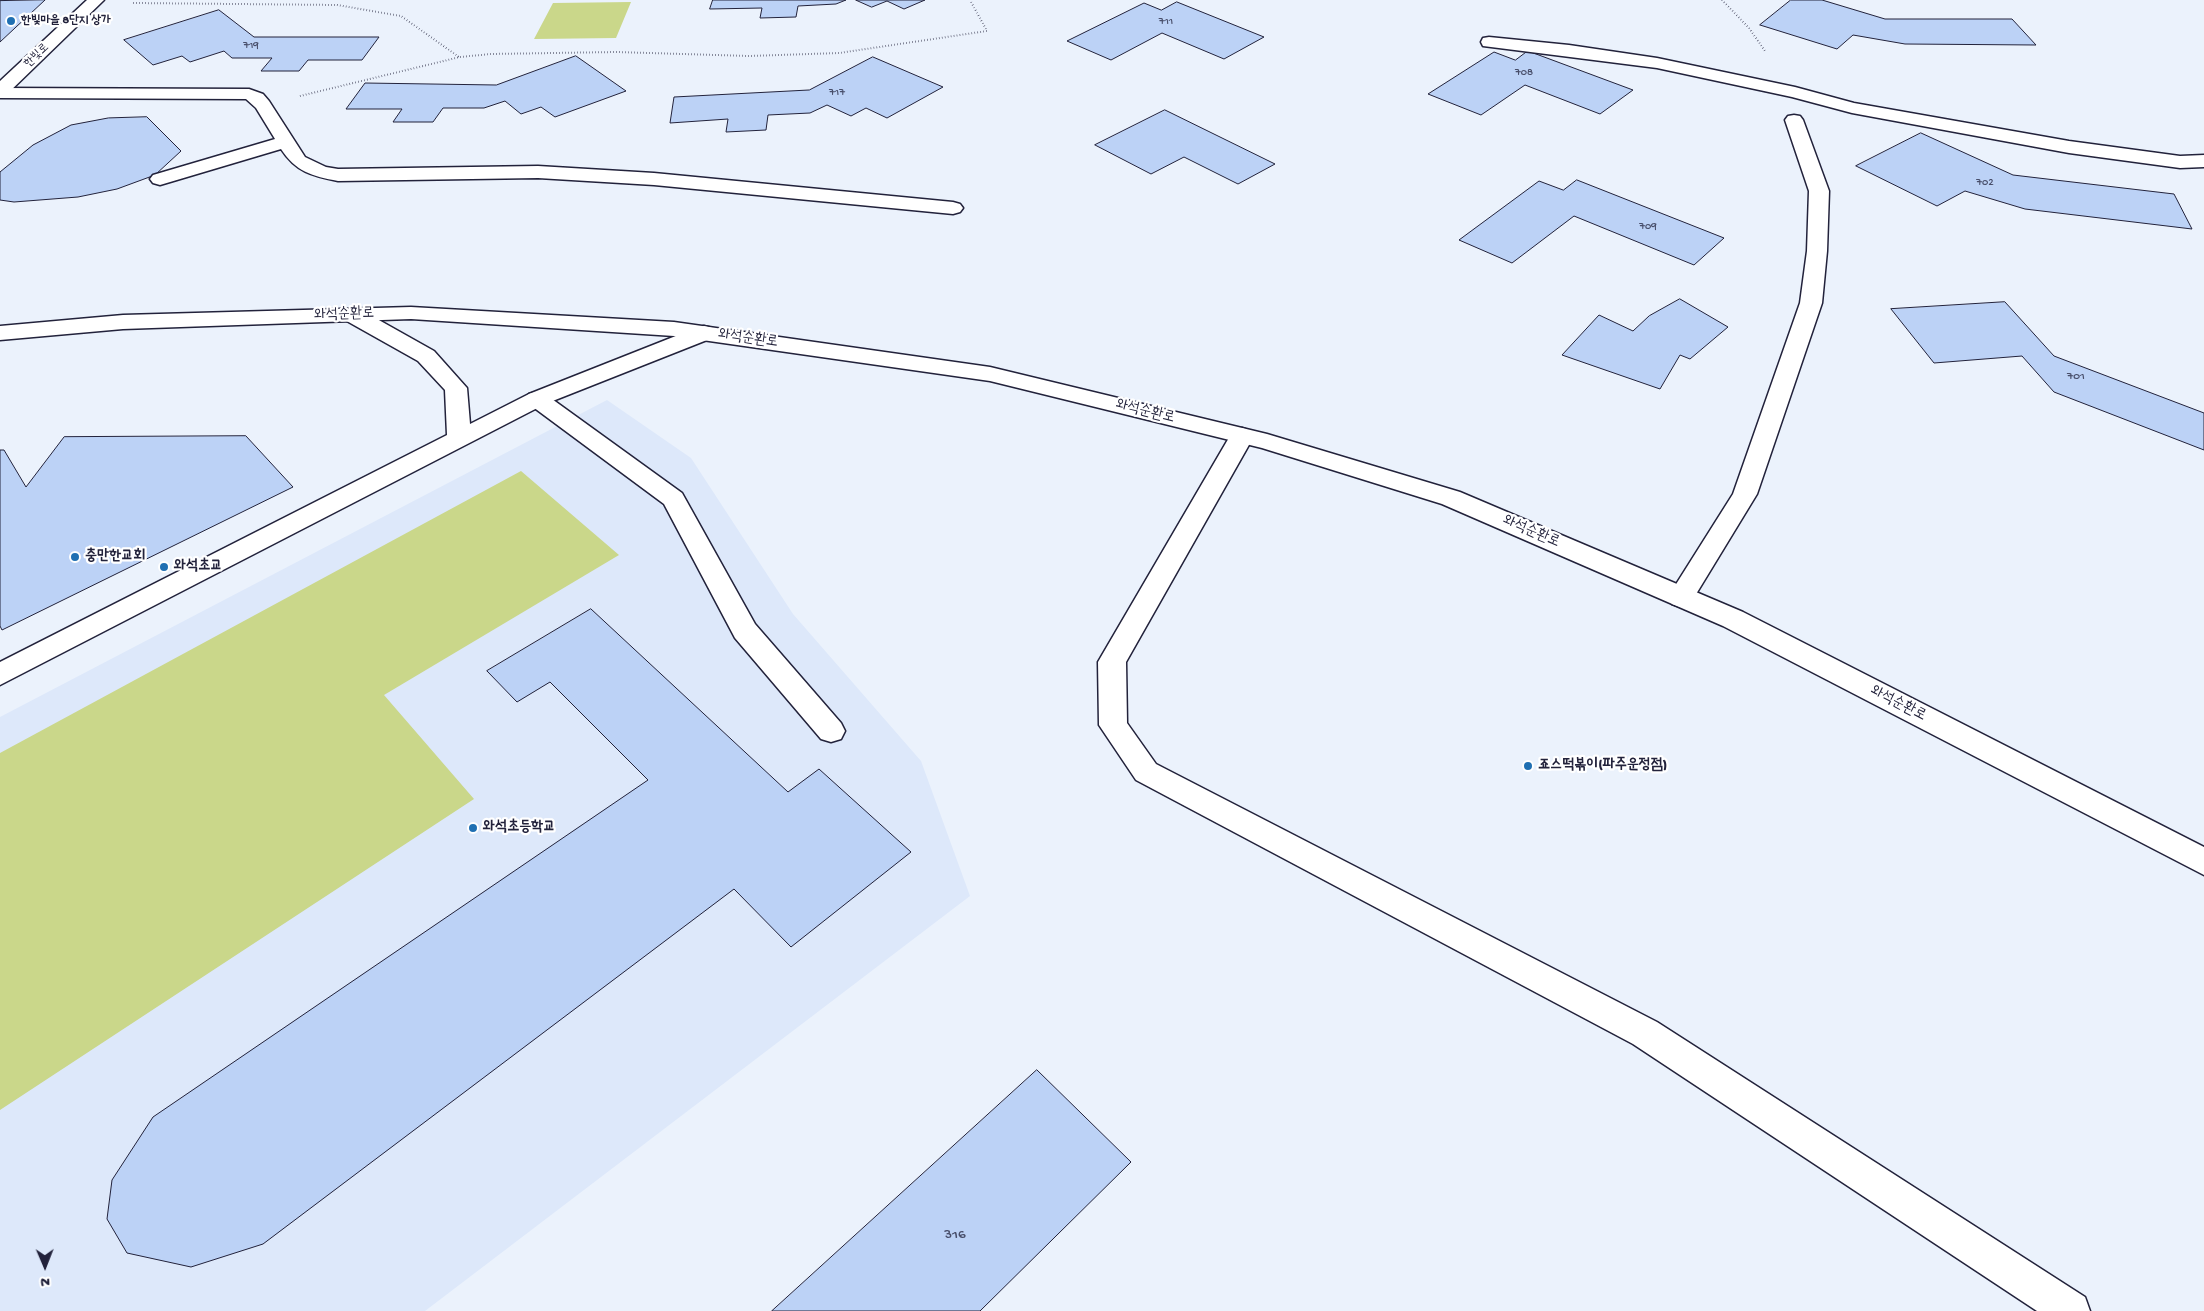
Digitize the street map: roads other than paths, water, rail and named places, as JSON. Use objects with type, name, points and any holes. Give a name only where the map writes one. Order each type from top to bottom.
[{"type":"street","name":"한빛로","points":[[0,92],[96,0]]},
{"type":"street","points":[[1489,42],[1569,50],[1657,63],[1794,92],[1852,108],[2069,147],[2180,162],[2204,161]]},
{"type":"street","points":[[0,92],[249,94],[257,98],[263,105],[298,161],[321,172],[338,175],[538,172],[654,179],[953,208]]},
{"type":"street","points":[[1681,597],[1745,494],[1812,303],[1817,251],[1819,191],[1794,120]]},
{"type":"street","points":[[160,179],[286,142]]},
{"type":"street","name":"와석순환로","points":[[0,333],[123,322],[410,313],[674,329],[990,374],[1242,436],[1451,498],[1733,619],[2204,862]]},
{"type":"street","points":[[354,315],[426,356],[456,388],[459,440]]},
{"type":"street","points":[[0,674],[536,399],[704,333]]},
{"type":"street","points":[[536,399],[673,499],[745,631],[830,732]]},
{"type":"street","points":[[1242,436],[1112,662],[1114,726],[1146,772],[1645,1033],[2071,1311]]},
{"type":"place","name":"한빛마을 8단지 상가","points":[[11,21]]},
{"type":"place","name":"충만한교회","points":[[75,557]]},
{"type":"place","name":"와석초교","points":[[164,567]]},
{"type":"place","name":"죠스떡볶이(파주운정점)","points":[[1528,766]]},
{"type":"place","name":"와석초등학교","points":[[473,828]]}]
